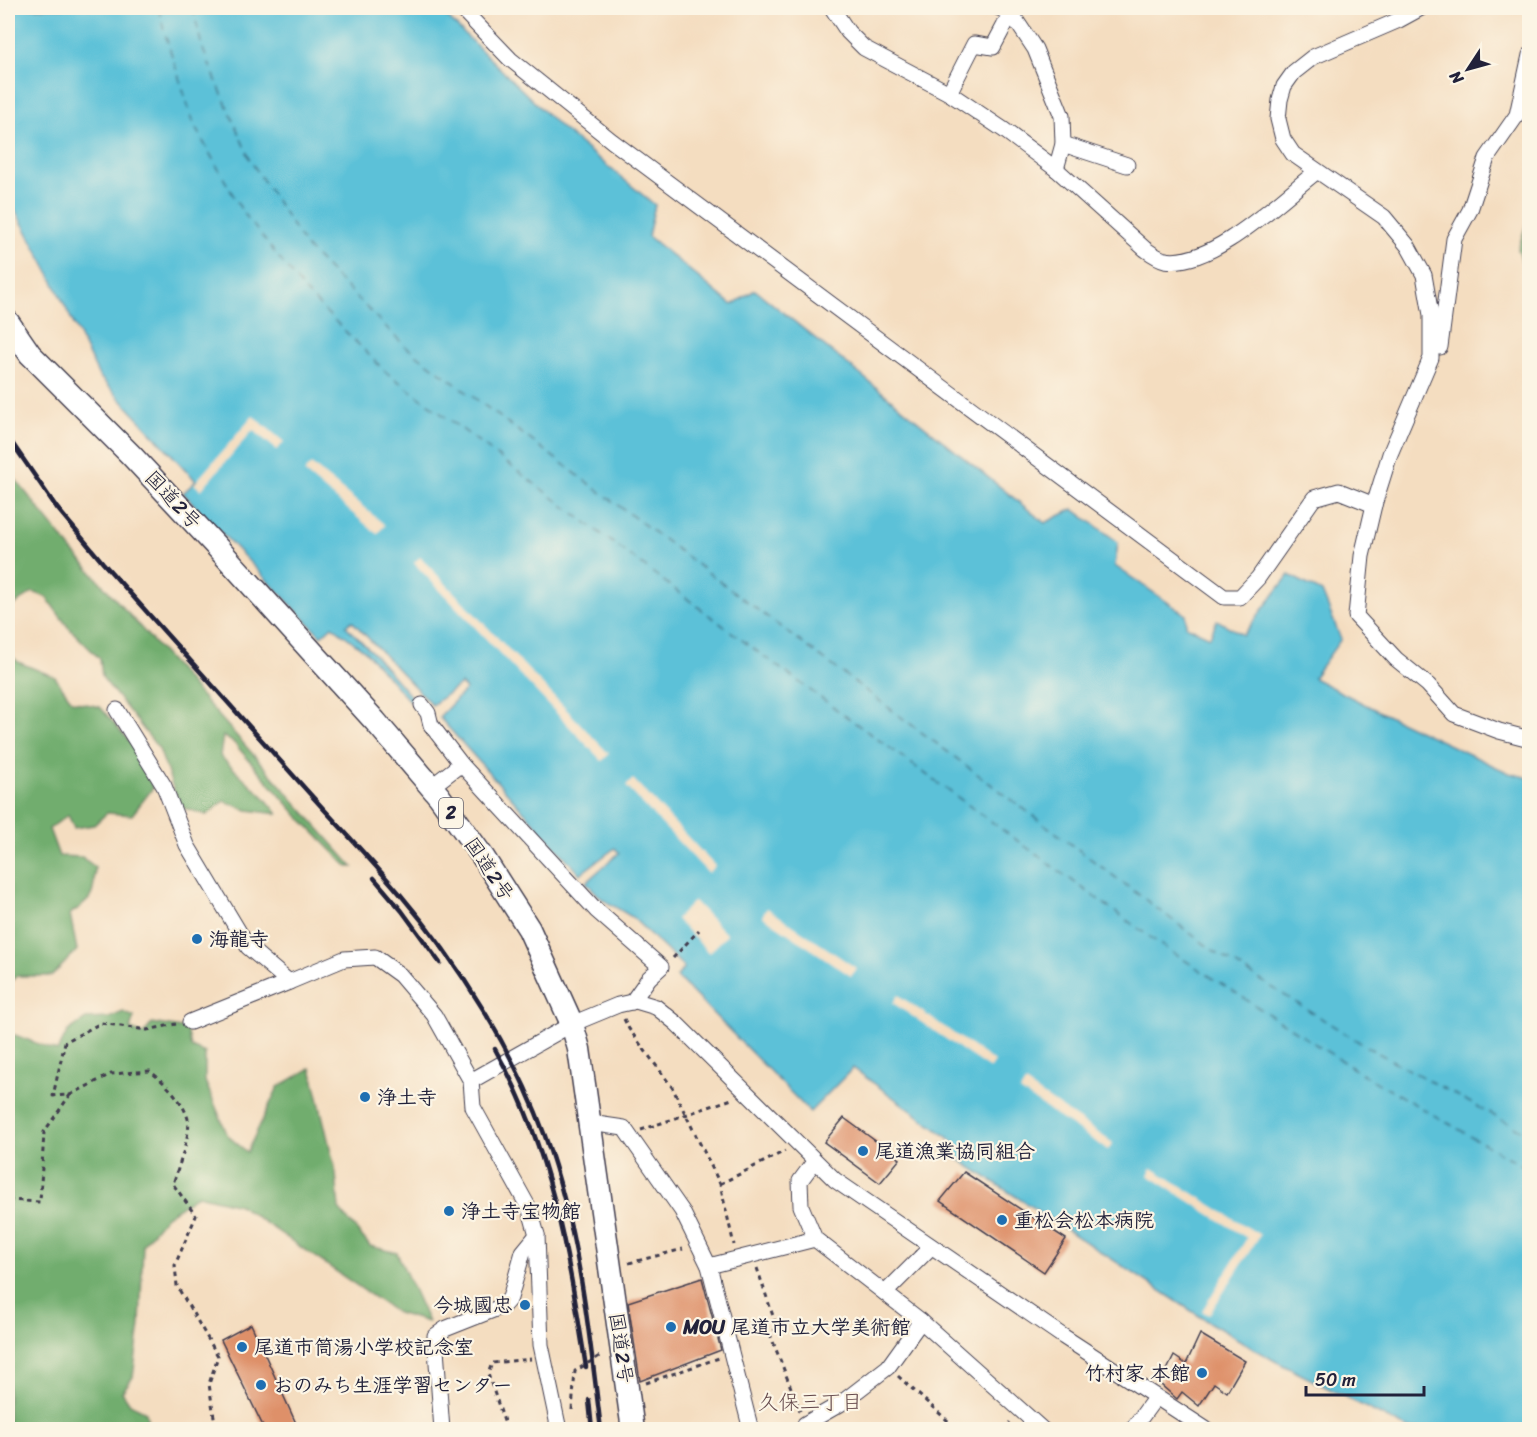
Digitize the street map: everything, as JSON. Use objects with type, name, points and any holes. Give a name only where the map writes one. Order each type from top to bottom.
[{"type":"highway","name":"国道2号","points":[[9,328],[51,375],[131,455],[240,572],[375,721],[431,787],[483,857],[529,929],[572,1024],[579,1049],[633,1430]]},
{"type":"street","points":[[461,8],[510,59],[612,141],[1224,597],[1240,597],[1258,578],[1314,498],[1339,490],[1374,505]]},
{"type":"street","points":[[832,8],[848,32],[864,48],[976,110],[1056,169],[1157,258],[1184,260],[1229,240],[1316,171]]},
{"type":"street","points":[[1420,8],[1399,20],[1313,57],[1294,72],[1284,86],[1278,118],[1283,139],[1293,154],[1384,217],[1408,246],[1424,275],[1429,295],[1431,358],[1390,454],[1374,505],[1362,556],[1356,615],[1396,659],[1428,685],[1454,714],[1499,731],[1530,739]]},
{"type":"street","points":[[949,93],[974,44],[993,47],[1006,9]]},
{"type":"street","points":[[1006,9],[1035,49],[1062,116],[1063,144],[1056,169]]},
{"type":"street","points":[[1431,358],[1440,351],[1454,239],[1470,210],[1487,158],[1516,115],[1530,55]]},
{"type":"street","points":[[1063,144],[1126,165]]},
{"type":"street","points":[[422,705],[428,713],[431,725],[461,764],[596,910],[662,967],[625,1004]]},
{"type":"street","points":[[117,711],[165,786],[187,845],[248,947],[289,982]]},
{"type":"street","points":[[431,787],[461,764]]},
{"type":"street","points":[[190,1022],[344,959],[375,957],[400,975],[434,1015],[471,1082],[473,1107],[530,1210],[537,1235],[541,1344],[559,1429]]},
{"type":"street","points":[[471,1082],[572,1024],[636,1001],[656,1007],[670,1017],[814,1162],[835,1180],[1207,1430]]},
{"type":"street","points":[[590,1123],[624,1128],[682,1211],[709,1266],[751,1430]]},
{"type":"street","points":[[814,1162],[800,1180],[801,1206],[815,1239],[921,1322],[1043,1430]]},
{"type":"street","points":[[442,1430],[435,1336],[445,1329],[503,1306],[510,1298],[523,1252],[537,1235]]},
{"type":"street","points":[[709,1266],[815,1239]]},
{"type":"street","points":[[885,1293],[931,1246]]},
{"type":"street","points":[[806,1427],[888,1367],[921,1322]]},
{"type":"street","points":[[1132,1430],[1156,1397]]},
{"type":"path","points":[[671,961],[699,930]]},
{"type":"path","points":[[625,1004],[629,1029],[672,1087],[720,1184],[737,1259]]},
{"type":"path","points":[[190,1022],[147,1030],[101,1023],[64,1042],[53,1096],[70,1095],[111,1074],[150,1071],[172,1089],[189,1120],[182,1159],[173,1184],[195,1216],[176,1265],[177,1286],[218,1356],[209,1384],[216,1430]]},
{"type":"path","points":[[628,1134],[747,1094]]},
{"type":"path","points":[[8,1200],[40,1202],[44,1132],[70,1095]]},
{"type":"path","points":[[720,1184],[798,1144]]},
{"type":"path","points":[[609,1268],[699,1244]]},
{"type":"path","points":[[753,1255],[777,1328],[770,1334],[806,1427]]},
{"type":"path","points":[[559,1429],[572,1412],[575,1371],[607,1352],[608,1362]]},
{"type":"path","points":[[627,1389],[732,1353]]},
{"type":"path","points":[[507,1430],[488,1374],[492,1363],[544,1358]]},
{"type":"path","points":[[888,1367],[958,1430]]},
{"type":"green space","points":[[1529,216],[1529,283],[1518,249]]},
{"type":"green space","points":[[8,470],[71,549],[353,867],[348,867],[299,817],[234,743],[223,736],[220,756],[265,798],[278,814],[247,810],[224,801],[207,815],[180,807],[159,749],[102,677],[100,659],[68,627],[46,597],[33,592],[8,609]]},
{"type":"green space","points":[[8,652],[18,662],[55,677],[72,701],[100,707],[135,748],[153,788],[132,815],[107,813],[94,825],[74,828],[68,815],[49,829],[59,856],[82,857],[95,867],[93,891],[84,904],[70,914],[77,950],[52,976],[16,976],[8,986]]},
{"type":"green space","points":[[123,1012],[134,1017],[130,1029],[144,1034],[152,1023],[187,1029],[191,1047],[205,1053],[205,1081],[228,1136],[247,1152],[278,1087],[311,1068],[336,1173],[339,1209],[370,1246],[397,1253],[428,1322],[397,1313],[239,1205],[198,1195],[166,1216],[143,1244],[140,1325],[133,1377],[122,1392],[130,1404],[146,1412],[149,1429],[8,1429],[8,1036],[15,1035],[57,1051],[68,1031],[86,1019],[109,1018]]},
{"type":"water","points":[[8,8],[438,8],[560,127],[655,205],[648,236],[732,305],[755,290],[1045,523],[1073,509],[1118,542],[1115,566],[1186,615],[1186,626],[1210,637],[1217,620],[1243,635],[1289,575],[1322,592],[1341,639],[1313,678],[1509,773],[1529,778],[1529,1429],[1408,1429],[1275,1361],[1207,1321],[949,1153],[954,1142],[853,1068],[810,1112],[677,977],[684,967],[632,917],[602,899],[586,882],[619,853],[615,848],[580,874],[439,717],[466,689],[461,684],[432,705],[352,621],[346,626],[413,699],[410,702],[365,651],[332,626],[321,636],[183,493],[196,481],[99,376],[47,269],[8,197]]},
{"type":"pier","points":[[253,416],[284,442],[277,450],[253,430],[201,490],[194,484]]},
{"type":"pier","points":[[311,464],[385,525],[377,534],[304,472]]},
{"type":"pier","points":[[420,557],[609,754],[602,761],[414,563]]},
{"type":"pier","points":[[633,779],[715,866],[708,873],[626,786]]},
{"type":"pier","points":[[694,901],[727,935],[709,953],[676,919]]},
{"type":"pier","points":[[767,908],[856,968],[851,976],[762,916]]},
{"type":"pier","points":[[898,995],[995,1062],[990,1069],[893,1003]]},
{"type":"pier","points":[[1025,1083],[1113,1143],[1108,1150],[1020,1091]]},
{"type":"pier","points":[[1152,1168],[1260,1235],[1209,1315],[1202,1311],[1247,1238],[1148,1175]]},
{"type":"building","name":"尾道漁業協同組合","points":[[844,1118],[900,1159],[880,1183],[824,1142]]},
{"type":"building","name":"重松会松本病院","points":[[964,1172],[1066,1239],[1044,1272],[940,1201]]},
{"type":"building","name":"MOU 尾道市立大学美術館","points":[[702,1278],[721,1350],[640,1381],[628,1302]]},
{"type":"building","name":"おのみち生涯学習センター","points":[[251,1324],[299,1430],[265,1430],[221,1340]]},
{"type":"building","name":"竹村家 本館","points":[[1200,1334],[1245,1361],[1227,1392],[1214,1383],[1199,1406],[1182,1392],[1177,1399],[1160,1384],[1174,1356],[1186,1364]]},
{"type":"ferry route","points":[[159,8],[164,31],[195,127],[242,211],[305,291],[386,372],[770,661],[1161,945],[1362,1074],[1530,1170]]},
{"type":"ferry route","points":[[193,8],[202,47],[250,160],[306,247],[405,346],[1214,951],[1367,1047],[1530,1135]]},
{"type":"railway","points":[[8,437],[57,508],[103,563],[422,920],[483,1009],[532,1104],[557,1172],[581,1281],[601,1430]]},
{"type":"railway","points":[[374,878],[402,911],[440,963]]},
{"type":"railway","points":[[495,1049],[515,1087],[544,1164],[564,1244],[586,1367]]},
{"type":"railway","points":[[589,1400],[592,1430]]},
{"type":"place","name":"海龍寺","points":[[197,939]]},
{"type":"place","name":"浄土寺","points":[[365,1097]]},
{"type":"place","name":"尾道漁業協同組合","points":[[863,1151]]},
{"type":"place","name":"浄土寺宝物館","points":[[449,1211]]},
{"type":"place","name":"重松会松本病院","points":[[1002,1220]]},
{"type":"place","name":"今城國忠","points":[[525,1305]]},
{"type":"place","name":"MOU 尾道市立大学美術館","points":[[671,1327]]},
{"type":"place","name":"尾道市筒湯小学校記念室","points":[[242,1347]]},
{"type":"place","name":"竹村家 本館","points":[[1202,1373]]},
{"type":"place","name":"おのみち生涯学習センター","points":[[261,1385]]},
{"type":"district","name":"久保三丁目","points":[[810,1402]]}]
